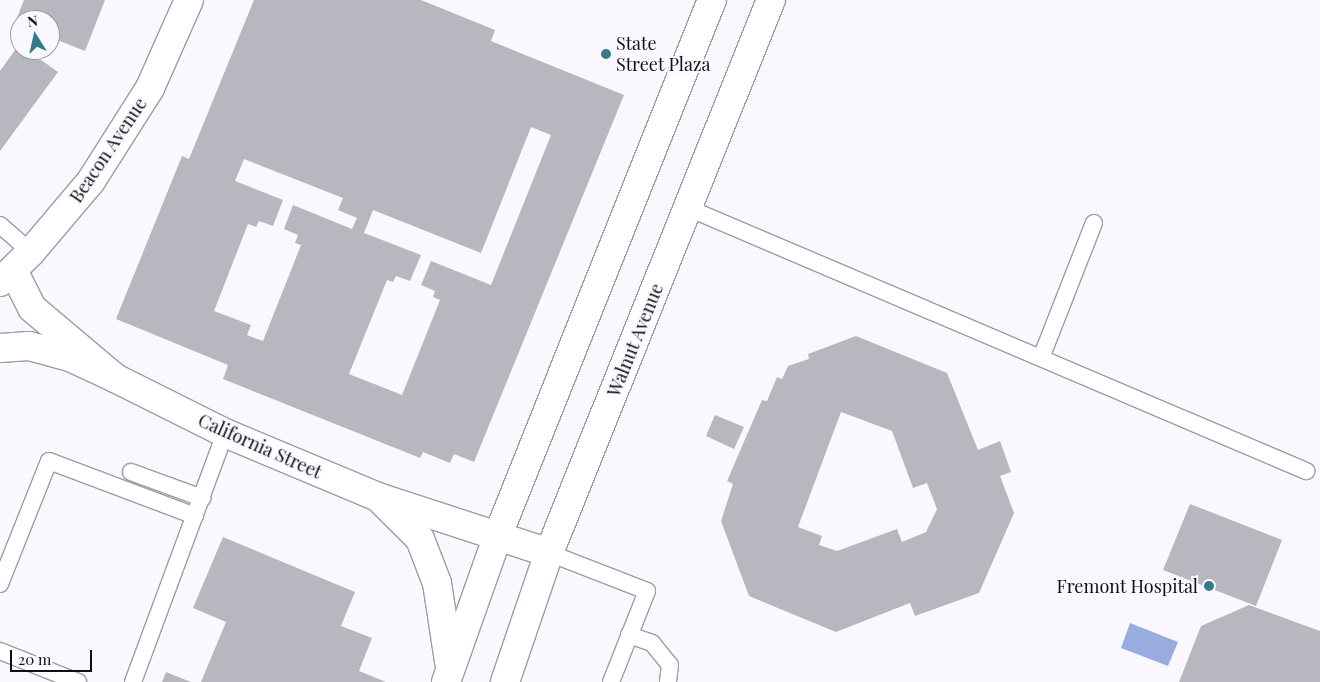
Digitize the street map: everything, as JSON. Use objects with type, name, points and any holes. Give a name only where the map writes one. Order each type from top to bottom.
[{"type":"main road","name":"Beacon Avenue","points":[[10,272],[91,181],[150,88],[189,0]]},
{"type":"main road","points":[[448,676],[498,535],[712,0]]},
{"type":"main road","name":"Walnut Avenue","points":[[504,682],[550,553],[771,0]]},
{"type":"main road","name":"California Street","points":[[10,272],[32,308],[114,378],[225,433],[378,497],[550,553]]},
{"type":"main road","points":[[0,348],[29,346],[70,356],[114,378]]},
{"type":"main road","points":[[378,497],[420,539],[437,583],[448,676]]},
{"type":"lane","points":[[688,208],[1306,471]]},
{"type":"lane","points":[[1040,358],[1094,223]]},
{"type":"lane","points":[[0,225],[10,272]]},
{"type":"lane","points":[[133,682],[225,433]]},
{"type":"lane","points":[[0,584],[49,461],[195,516]]},
{"type":"lane","points":[[132,472],[202,498]]},
{"type":"lane","points":[[550,553],[646,591],[611,682]]},
{"type":"lane","points":[[630,635],[652,643],[670,665],[672,682]]},
{"type":"lane","points":[[0,651],[78,682]]},
{"type":"lane","points":[[668,682],[670,665]]},
{"type":"water","points":[[1130,623],[1178,642],[1168,666],[1121,648]]},
{"type":"building","points":[[24,0],[105,0],[85,51],[60,41],[60,10],[20,10]]},
{"type":"building","points":[[254,0],[421,0],[495,30],[491,41],[624,95],[474,462],[454,454],[450,463],[423,452],[420,458],[223,379],[228,365],[116,319],[182,156],[189,159]],"holes":[[[531,127],[551,135],[491,285],[431,261],[421,285],[435,291],[433,297],[440,300],[402,395],[349,374],[387,280],[393,282],[396,276],[410,281],[421,255],[364,233],[373,210],[481,253]],[[244,159],[343,198],[338,210],[357,218],[352,229],[293,205],[284,229],[298,235],[295,243],[301,245],[263,341],[247,335],[251,325],[214,311],[248,224],[256,227],[259,221],[273,226],[283,200],[235,181]]]},
{"type":"building","points":[[10,57],[10,60],[41,60],[58,72],[0,151],[0,71]]},
{"type":"building","points":[[856,336],[947,373],[978,450],[1000,441],[1011,472],[1000,476],[1014,513],[979,593],[915,616],[910,603],[836,632],[749,596],[721,521],[733,484],[727,481],[762,400],[767,401],[777,377],[782,379],[788,366],[809,359],[808,354]],"holes":[[[841,412],[892,431],[913,488],[927,483],[937,509],[926,532],[902,542],[897,529],[837,551],[819,545],[822,536],[798,527]]]},
{"type":"building","points":[[715,415],[744,427],[734,449],[706,436]]},
{"type":"building","points":[[1190,504],[1282,540],[1256,606],[1163,570]]},
{"type":"building","points":[[223,537],[355,592],[341,626],[372,638],[359,671],[386,682],[201,682],[226,622],[193,608]]},
{"type":"building","points":[[1249,605],[1320,631],[1320,682],[1179,682],[1201,626]]},
{"type":"building","points":[[166,672],[191,682],[162,682]]},
{"type":"place","name":"State Street Plaza","points":[[606,54]]},
{"type":"place","name":"Fremont Hospital","points":[[1209,586]]}]
